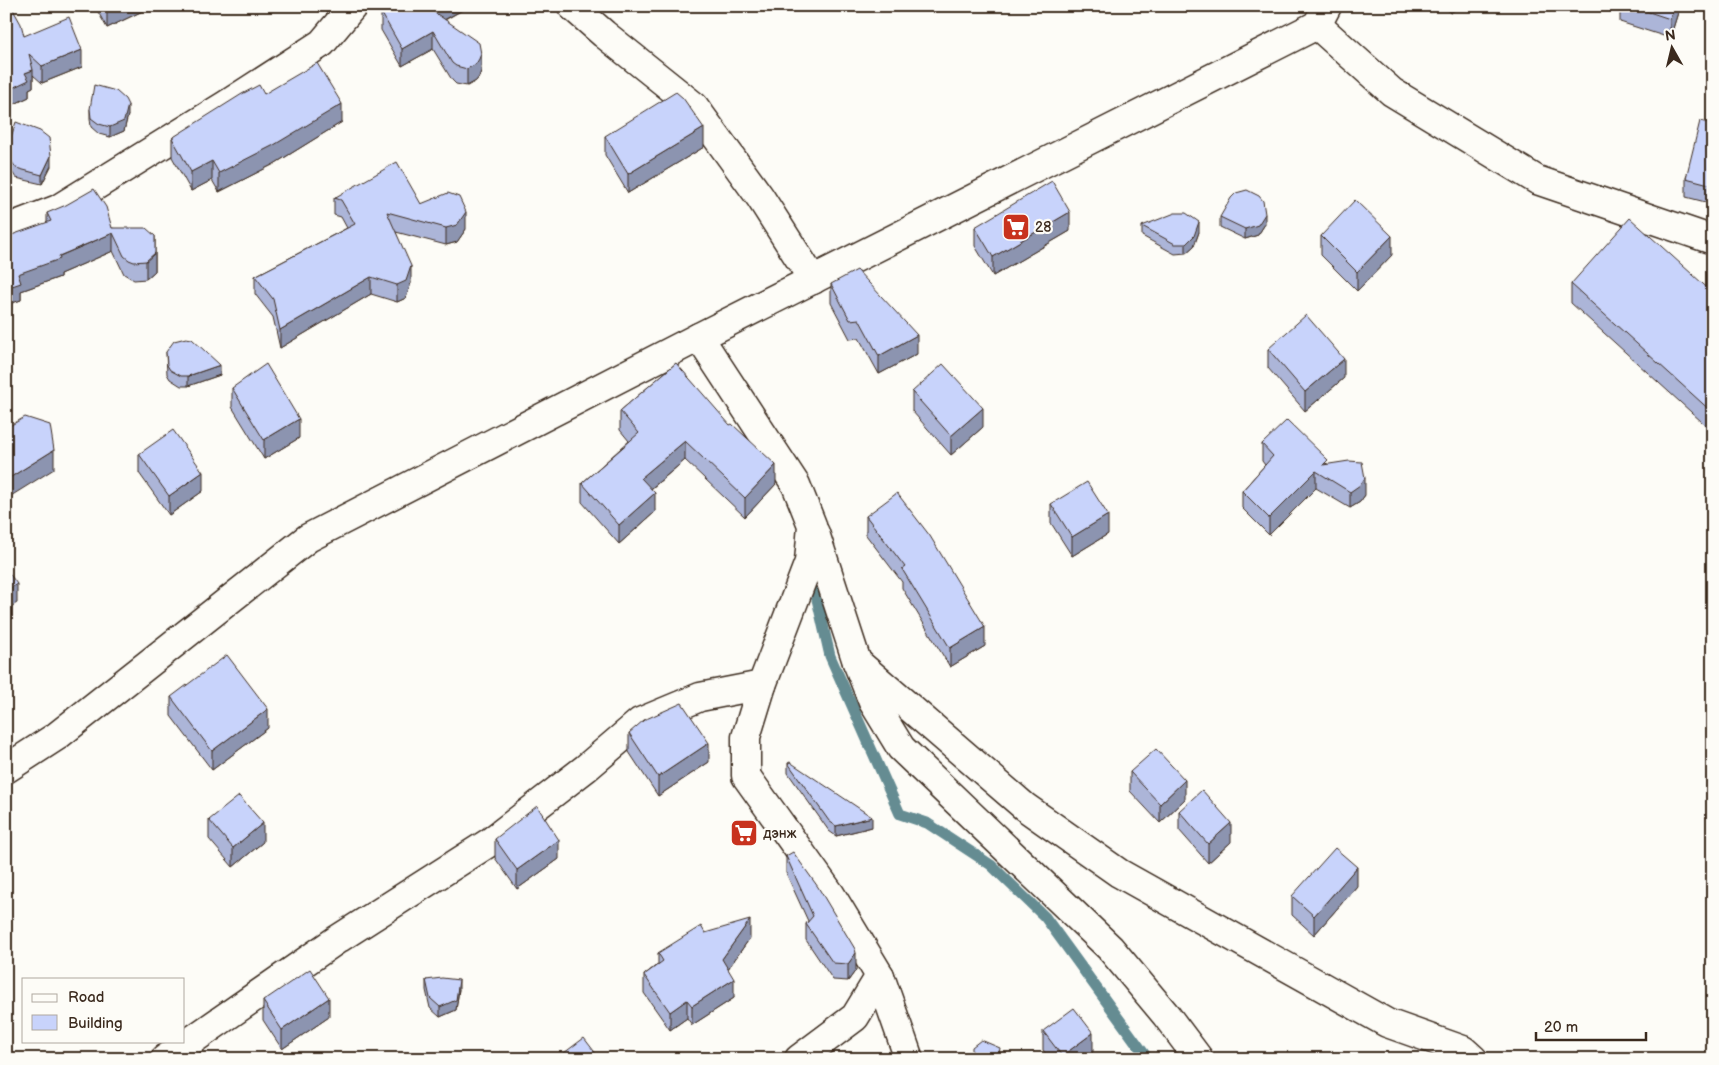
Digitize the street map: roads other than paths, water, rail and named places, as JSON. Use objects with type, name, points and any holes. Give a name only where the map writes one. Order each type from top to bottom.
[{"type":"street","points":[[6,229],[58,209],[234,100],[322,43],[353,6]]},
{"type":"street","points":[[572,6],[694,106],[760,197],[813,280]]},
{"type":"street","points":[[6,769],[57,736],[308,538],[813,280],[1322,16],[1392,92],[1537,180],[1713,240]]},
{"type":"street","points":[[699,337],[796,484],[812,525],[857,662],[873,702],[901,748],[1110,948],[1166,1015],[1198,1059]]},
{"type":"street","points":[[812,525],[809,562],[762,685],[746,736],[746,776],[831,895],[880,976],[909,1059]]},
{"type":"street","points":[[857,662],[1025,807],[1119,873],[1387,1023],[1463,1050],[1473,1059]]},
{"type":"street","points":[[165,1059],[338,939],[490,842],[586,768],[640,722],[700,697],[762,685]]},
{"type":"street","points":[[799,1059],[855,1016],[880,976]]},
{"type":"waterway","points":[[811,573],[830,656],[900,814],[927,823],[991,865],[1045,917],[1148,1059]]},
{"type":"place","name":"28","points":[[1016,227]]},
{"type":"place","name":"дэнж","points":[[744,833]]}]
